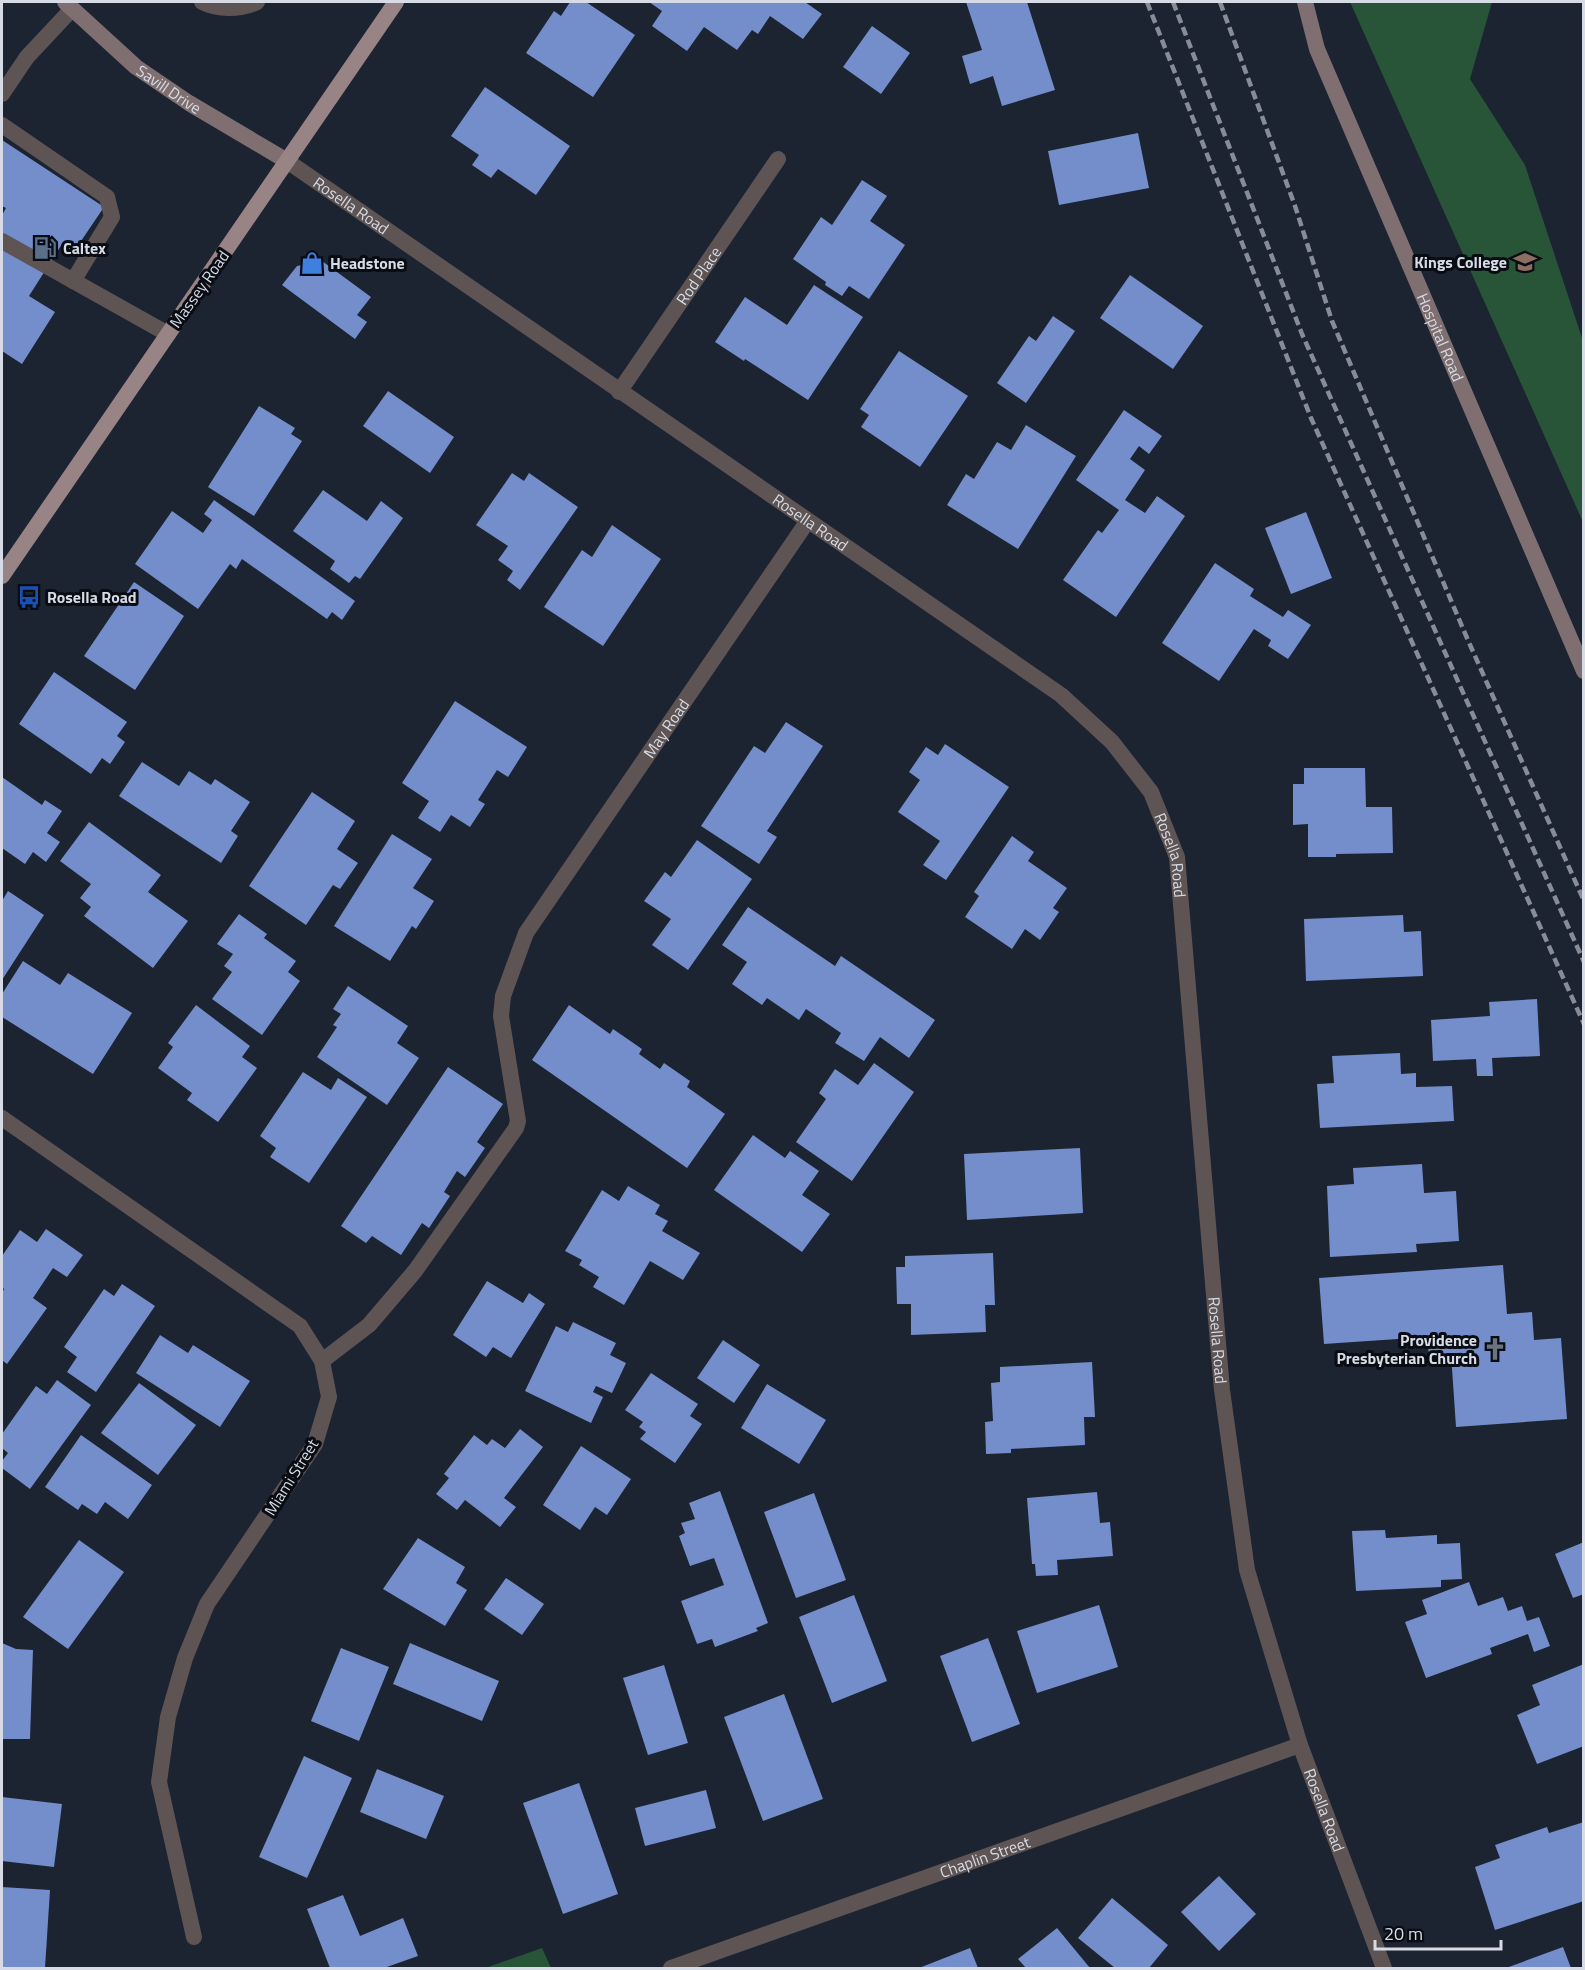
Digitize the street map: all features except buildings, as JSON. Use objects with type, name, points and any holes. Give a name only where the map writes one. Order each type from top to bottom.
[{"type":"main road","name":"Massey Road","points":[[2,576],[396,2]]},
{"type":"main road","name":"Hospital Road","points":[[1305,2],[1317,49],[1584,671]]},
{"type":"main road","name":"Savill Drive","points":[[68,5],[136,67],[189,103],[287,161]]},
{"type":"street","points":[[202,2],[213,8],[250,5],[257,2]]},
{"type":"street","points":[[2,94],[27,57],[68,5]]},
{"type":"street","points":[[2,125],[107,197],[112,217],[73,281]]},
{"type":"street","name":"Rod Place","points":[[619,392],[778,159]]},
{"type":"street","name":"Rosella Road","points":[[287,161],[807,522],[1061,695],[1112,742],[1151,792],[1177,857],[1222,1390],[1247,1570],[1300,1745],[1384,1968]]},
{"type":"street","points":[[2,241],[168,334]]},
{"type":"street","name":"May Road","points":[[322,1360],[369,1325],[415,1271],[516,1128],[518,1121],[501,1016],[503,996],[526,933],[807,522]]},
{"type":"street","points":[[1568,634],[1584,643]]},
{"type":"street","name":"Miami Street","points":[[2,1118],[300,1326],[322,1360],[330,1397],[315,1444],[207,1604],[185,1658],[168,1717],[159,1782],[194,1937]]},
{"type":"street","name":"Chaplin Street","points":[[671,1968],[1300,1745]]},
{"type":"green space","name":"Kings College","points":[[1350,2],[1492,2],[1470,79],[1525,165],[1583,341],[1583,522]]},
{"type":"green space","points":[[542,1948],[551,1968],[485,1968]]},
{"type":"railway","points":[[1147,2],[1311,418],[1584,1024]]},
{"type":"railway","points":[[1173,2],[1302,334],[1584,962]]},
{"type":"railway","points":[[1220,2],[1295,206],[1332,321],[1467,638],[1584,901]]},
{"type":"place","name":"Caltex","points":[[45,248]]},
{"type":"place","name":"Kings College","points":[[1525,262]]},
{"type":"place","name":"Headstone","points":[[312,263]]},
{"type":"place","name":"Rosella Road","points":[[29,597]]},
{"type":"place","name":"Providence Presbyterian Church","points":[[1495,1349]]}]
